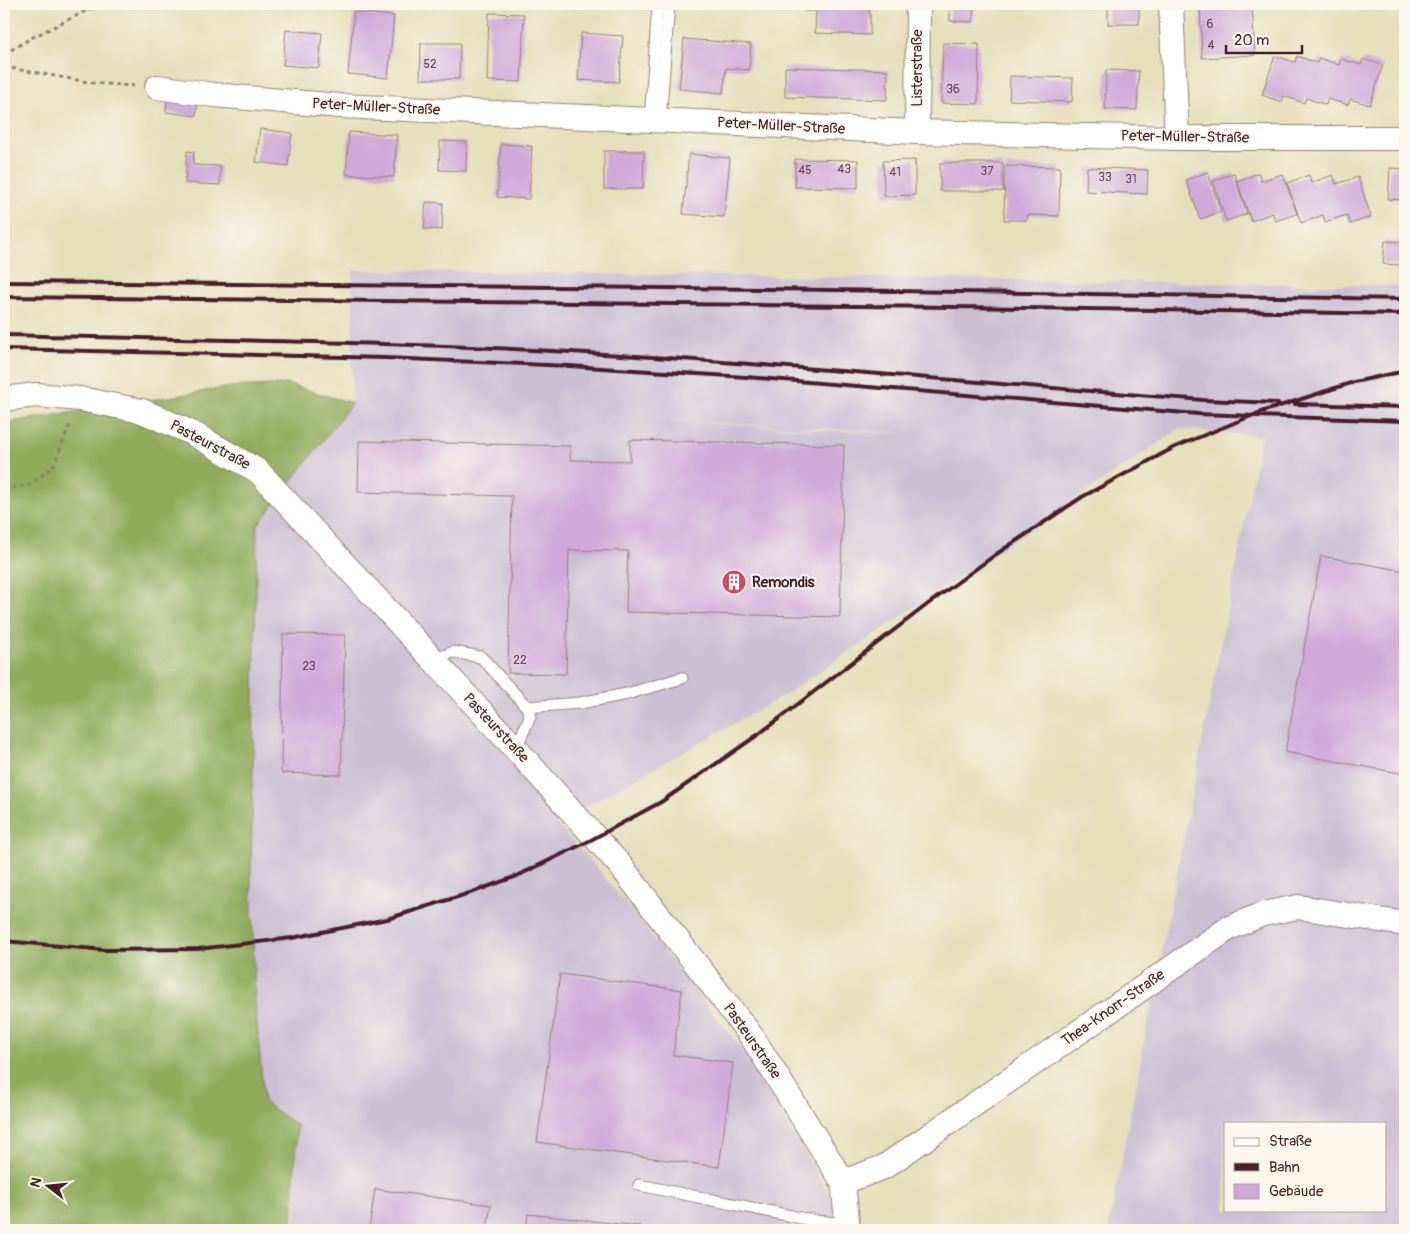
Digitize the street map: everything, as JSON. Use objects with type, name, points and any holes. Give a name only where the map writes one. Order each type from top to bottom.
[{"type":"street","name":"Listerstraße","points":[[917,132],[918,4]]},
{"type":"street","points":[[1171,4],[1177,138]]},
{"type":"street","name":"Peter-Müller-Straße","points":[[157,87],[214,95],[340,106],[917,132],[1177,138],[1405,138]]},
{"type":"street","name":"Pasteurstraße","points":[[4,399],[36,395],[80,399],[142,411],[192,433],[258,471],[513,746],[620,865],[752,1037],[843,1182],[849,1227]]},
{"type":"street","name":"Thea-Knorr-Straße","points":[[843,1182],[884,1167],[1229,928],[1263,914],[1298,907],[1405,924]]},
{"type":"lane","points":[[655,121],[658,4]]},
{"type":"lane","points":[[655,121],[669,4]]},
{"type":"lane","points":[[433,660],[453,652],[481,657],[527,707],[530,716],[520,739],[513,746]]},
{"type":"lane","points":[[527,707],[580,703],[627,694],[682,678]]},
{"type":"lane","points":[[639,1185],[849,1227]]},
{"type":"path","points":[[4,54],[33,37],[100,4]]},
{"type":"path","points":[[4,67],[94,83],[157,87]]},
{"type":"path","points":[[4,489],[29,485],[53,467],[80,399]]},
{"type":"shaded area","points":[[353,270],[1405,286],[1405,1230],[1108,1230],[1261,436],[1179,429],[785,695],[556,823],[597,868],[745,1053],[835,1204],[833,1230],[295,1230],[297,1126],[264,1102],[255,1000],[251,877],[257,526],[352,403]],"holes":[[[535,413],[898,432],[843,431]]]},
{"type":"green space","points":[[287,384],[352,403],[257,526],[251,877],[255,1000],[264,1102],[297,1126],[292,1230],[4,1230],[4,423],[231,387]]},
{"type":"building","points":[[804,4],[866,4],[866,10],[870,10],[870,35],[815,33],[816,11],[804,11]]},
{"type":"building","points":[[950,4],[974,4],[973,22],[950,21]]},
{"type":"building","points":[[1108,4],[1139,4],[1139,24],[1108,24]]},
{"type":"building","points":[[1200,4],[1252,4],[1255,55],[1202,58]]},
{"type":"building","points":[[354,12],[394,16],[388,78],[348,74]]},
{"type":"building","points":[[489,13],[524,14],[521,82],[487,81]]},
{"type":"building","points":[[286,30],[322,33],[319,68],[283,65]]},
{"type":"building","points":[[581,33],[623,36],[619,82],[578,80]]},
{"type":"building","points":[[684,39],[751,44],[749,70],[726,68],[723,93],[679,89]]},
{"type":"building","points":[[421,43],[460,43],[459,79],[420,79]]},
{"type":"building","points":[[943,43],[979,44],[978,104],[941,103]]},
{"type":"building","points":[[1275,56],[1295,62],[1297,56],[1317,63],[1319,58],[1339,65],[1341,59],[1361,65],[1363,59],[1383,65],[1370,105],[1350,99],[1348,105],[1328,99],[1326,105],[1306,98],[1304,103],[1284,96],[1282,102],[1262,95]]},
{"type":"building","points":[[785,67],[888,70],[887,100],[785,97]]},
{"type":"building","points":[[1106,70],[1139,71],[1137,110],[1105,109]]},
{"type":"building","points":[[1010,76],[1073,78],[1072,102],[1009,100]]},
{"type":"building","points":[[167,98],[198,102],[196,116],[166,112]]},
{"type":"building","points":[[260,129],[292,133],[288,166],[256,162]]},
{"type":"building","points":[[349,132],[397,135],[394,177],[346,174]]},
{"type":"building","points":[[440,141],[467,142],[466,171],[439,170]]},
{"type":"building","points":[[501,144],[532,146],[529,199],[497,197]]},
{"type":"building","points":[[187,151],[194,152],[193,165],[220,166],[220,185],[185,183]]},
{"type":"building","points":[[604,151],[644,151],[643,189],[604,189]]},
{"type":"building","points":[[689,154],[730,158],[724,217],[683,214]]},
{"type":"building","points":[[795,159],[858,160],[858,188],[795,187]]},
{"type":"building","points":[[915,160],[915,195],[884,196],[883,161]]},
{"type":"building","points":[[940,163],[1003,163],[1003,191],[940,191]]},
{"type":"building","points":[[1005,166],[1060,167],[1059,216],[1028,215],[1027,220],[1004,220]]},
{"type":"building","points":[[1087,167],[1148,170],[1147,194],[1086,191]]},
{"type":"building","points":[[1390,168],[1405,169],[1405,200],[1388,199]]},
{"type":"building","points":[[1208,172],[1221,212],[1200,219],[1186,180]]},
{"type":"building","points":[[1234,173],[1247,214],[1226,221],[1213,181]]},
{"type":"building","points":[[1259,173],[1261,181],[1283,174],[1297,214],[1275,221],[1273,213],[1251,221],[1237,181]]},
{"type":"building","points":[[1309,175],[1311,183],[1333,175],[1336,184],[1358,177],[1371,217],[1350,224],[1347,215],[1325,222],[1323,215],[1301,223],[1287,183]]},
{"type":"building","points":[[426,202],[443,203],[442,230],[424,229]]},
{"type":"building","points":[[1385,241],[1402,242],[1400,265],[1383,264]]},
{"type":"building","name":"Remondis","points":[[630,440],[844,445],[840,617],[626,612],[628,551],[569,550],[566,674],[508,673],[512,496],[358,492],[359,441],[570,446],[570,460],[630,461]]},
{"type":"building","points":[[1321,556],[1405,571],[1405,774],[1285,752]]},
{"type":"building","points":[[283,634],[345,635],[341,775],[281,773]]},
{"type":"building","points":[[560,974],[682,990],[673,1055],[733,1063],[719,1167],[537,1142]]},
{"type":"building","points":[[375,1189],[491,1205],[487,1230],[369,1230]]},
{"type":"building","points":[[528,1214],[640,1226],[639,1230],[526,1230]]},
{"type":"railway","points":[[4,282],[766,289],[1405,299]]},
{"type":"railway","points":[[4,297],[954,307],[1405,314]]},
{"type":"railway","points":[[4,335],[500,348],[808,368],[1203,400],[1278,403]]},
{"type":"railway","points":[[4,349],[385,358],[569,366],[746,377],[1198,414],[1405,421]]},
{"type":"railway","points":[[4,941],[105,950],[198,949],[292,938],[387,919],[517,876],[589,841],[661,802],[759,734],[995,555],[1082,497],[1175,447],[1261,412],[1354,382],[1405,371]]},
{"type":"railway","points":[[1295,404],[1405,407]]},
{"type":"place","name":"Remondis","points":[[734,582]]}]
